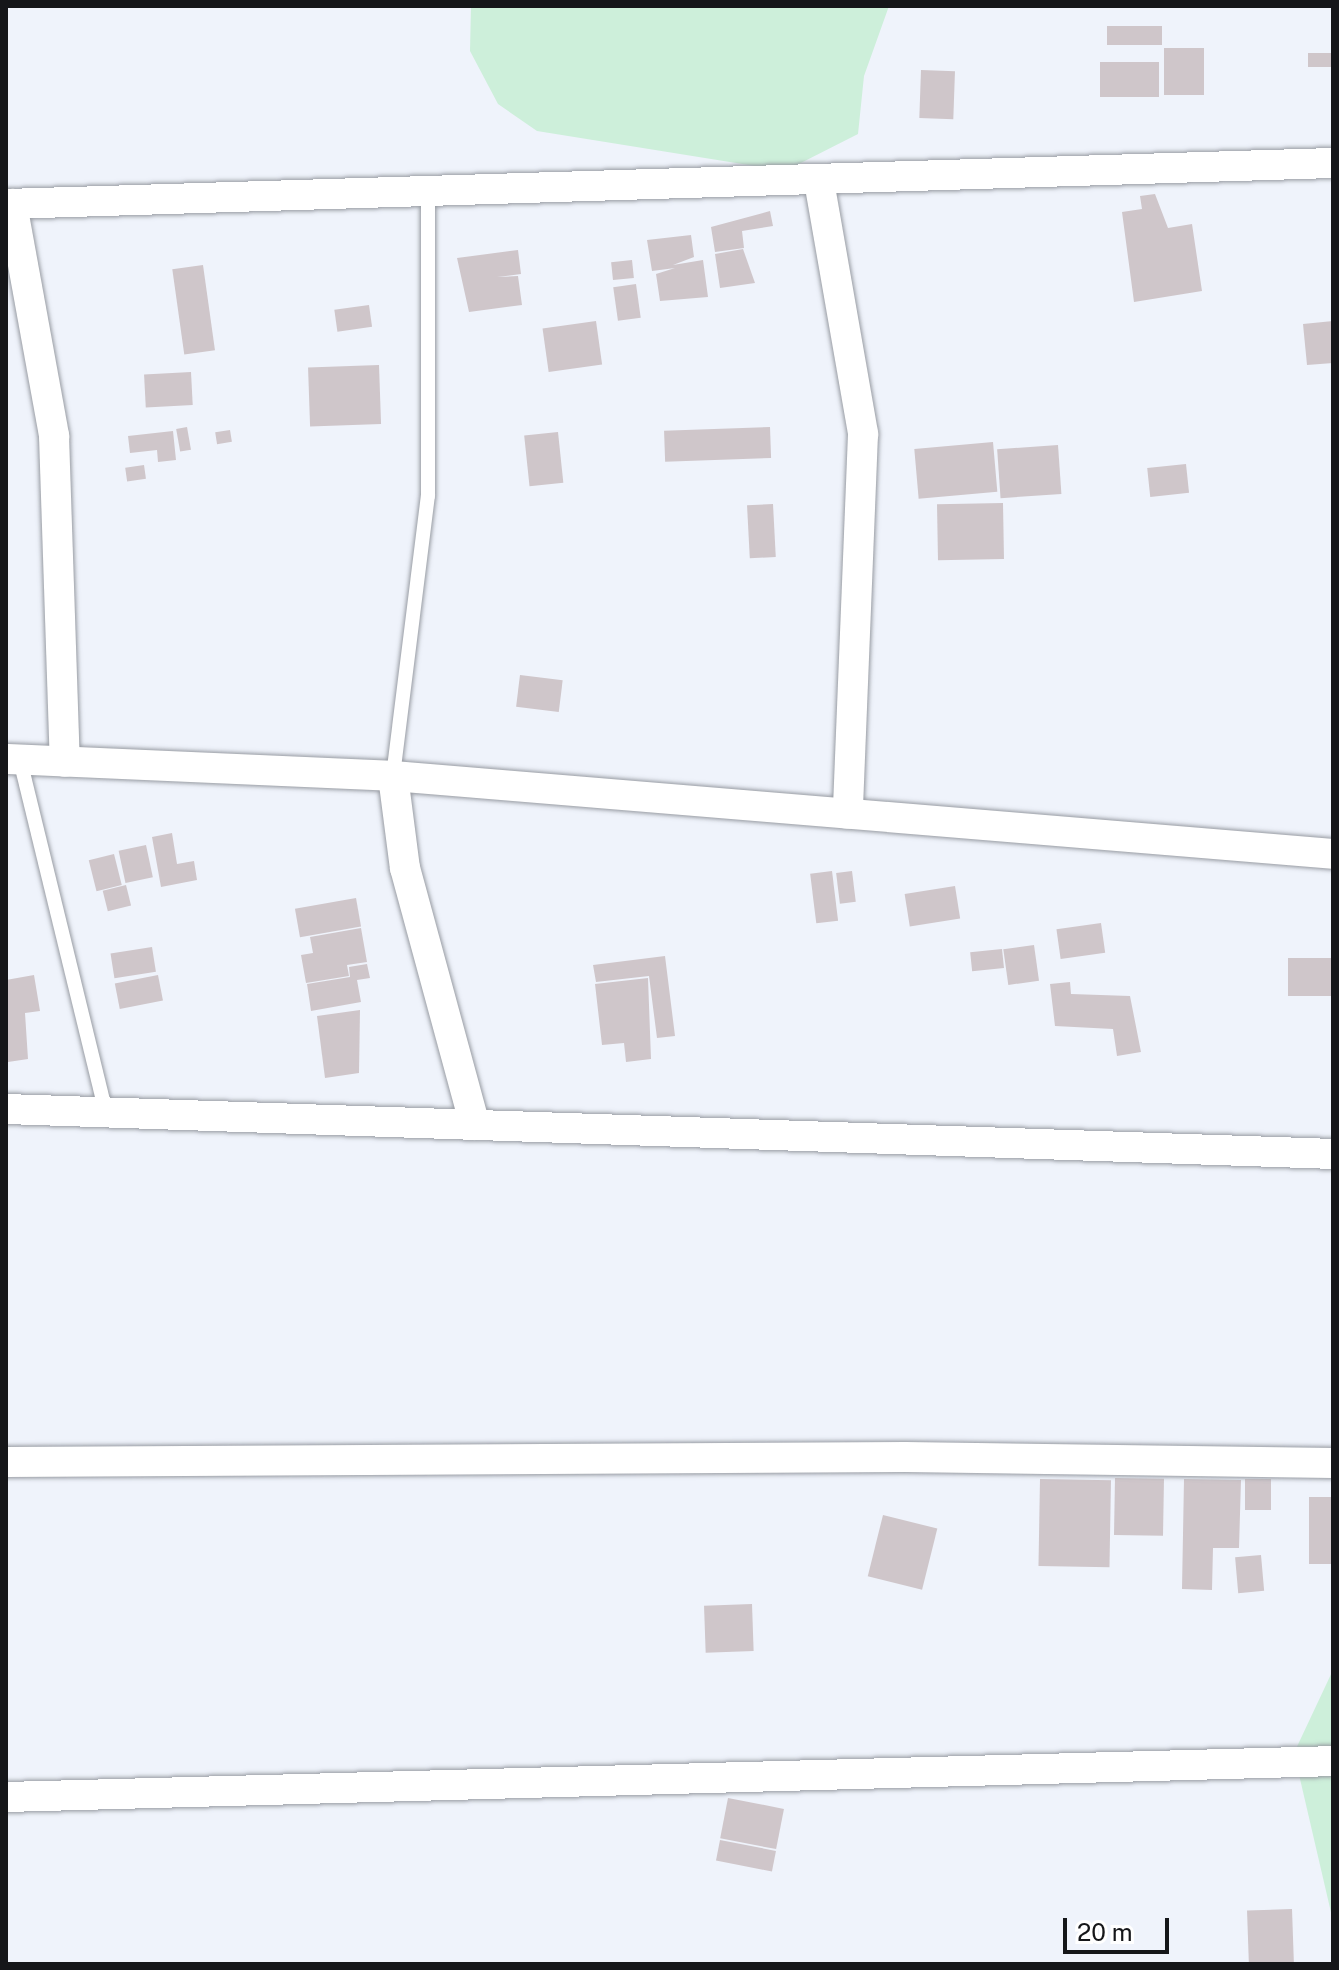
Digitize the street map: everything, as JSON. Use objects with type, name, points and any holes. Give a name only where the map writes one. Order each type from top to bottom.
[{"type":"street","points":[[65,762],[54,436],[9,204],[1333,163]]},
{"type":"street","points":[[819,181],[863,434],[848,814]]},
{"type":"street","points":[[13,759],[393,776],[1333,854]]},
{"type":"street","points":[[393,776],[405,868],[475,1125]]},
{"type":"street","points":[[6,1109],[1333,1154]]},
{"type":"street","points":[[6,1462],[905,1457],[1333,1463]]},
{"type":"street","points":[[6,1797],[1333,1761]]},
{"type":"lane","points":[[393,776],[428,496],[428,192]]},
{"type":"lane","points":[[13,759],[106,1112]]},
{"type":"green space","points":[[471,6],[889,6],[864,76],[858,134],[785,171],[537,131],[498,104],[470,51]]},
{"type":"green space","points":[[1333,1670],[1333,1921],[1294,1753]]},
{"type":"building","points":[[1107,26],[1162,26],[1162,45],[1107,45]]},
{"type":"building","points":[[1164,48],[1204,48],[1204,95],[1164,95]]},
{"type":"building","points":[[1308,53],[1333,53],[1333,67],[1308,67]]},
{"type":"building","points":[[1100,62],[1159,62],[1159,97],[1100,97]]},
{"type":"building","points":[[921,70],[955,71],[953,119],[919,118]]},
{"type":"building","points":[[1155,194],[1168,228],[1192,224],[1202,291],[1134,302],[1122,212],[1142,209],[1140,196]]},
{"type":"building","points":[[770,211],[773,226],[742,231],[744,248],[715,252],[711,227]]},
{"type":"building","points":[[691,235],[694,257],[673,265],[703,260],[708,297],[660,301],[656,274],[675,268],[652,271],[647,240]]},
{"type":"building","points":[[743,249],[755,283],[720,288],[715,254]]},
{"type":"building","points":[[518,250],[521,274],[497,277],[518,276],[522,305],[469,312],[457,258]]},
{"type":"building","points":[[632,260],[634,278],[613,280],[611,262]]},
{"type":"building","points":[[203,265],[215,350],[184,354],[172,269]]},
{"type":"building","points":[[636,284],[641,318],[618,321],[613,287]]},
{"type":"building","points":[[369,305],[372,327],[337,332],[334,310]]},
{"type":"building","points":[[596,321],[602,365],[549,372],[543,329]]},
{"type":"building","points":[[1333,321],[1333,363],[1307,365],[1303,324]]},
{"type":"building","points":[[379,365],[381,424],[310,426],[308,367]]},
{"type":"building","points":[[191,372],[193,405],[146,407],[144,374]]},
{"type":"building","points":[[187,427],[191,450],[180,452],[176,429]]},
{"type":"building","points":[[770,427],[771,458],[665,462],[664,431]]},
{"type":"building","points":[[230,430],[232,442],[217,444],[215,432]]},
{"type":"building","points":[[173,431],[176,460],[158,462],[157,450],[130,453],[128,436]]},
{"type":"building","points":[[558,432],[563,483],[530,486],[524,436]]},
{"type":"building","points":[[993,442],[997,492],[919,499],[914,449]]},
{"type":"building","points":[[1058,445],[1061,494],[1001,498],[997,449]]},
{"type":"building","points":[[1186,464],[1189,493],[1150,497],[1147,468]]},
{"type":"building","points":[[144,465],[146,479],[127,482],[125,468]]},
{"type":"building","points":[[1003,503],[1004,559],[938,560],[937,504]]},
{"type":"building","points":[[773,504],[776,557],[750,558],[747,505]]},
{"type":"building","points":[[520,675],[563,680],[559,712],[516,707]]},
{"type":"building","points":[[172,833],[177,864],[194,861],[197,880],[161,887],[152,837]]},
{"type":"building","points":[[146,845],[153,877],[125,883],[119,851]]},
{"type":"building","points":[[114,854],[122,885],[97,891],[89,860]]},
{"type":"building","points":[[832,871],[838,921],[816,923],[810,874]]},
{"type":"building","points":[[852,871],[856,902],[840,904],[836,873]]},
{"type":"building","points":[[126,885],[131,905],[108,911],[103,891]]},
{"type":"building","points":[[955,886],[960,919],[910,927],[905,894]]},
{"type":"building","points":[[356,898],[361,927],[300,937],[295,909]]},
{"type":"building","points":[[1101,923],[1105,953],[1061,959],[1056,929]]},
{"type":"building","points":[[361,928],[367,962],[347,965],[349,976],[306,983],[301,955],[313,953],[310,937]]},
{"type":"building","points":[[1034,945],[1039,981],[1008,985],[1003,949]]},
{"type":"building","points":[[152,947],[156,972],[114,978],[111,954]]},
{"type":"building","points":[[1002,949],[1004,968],[972,971],[970,952]]},
{"type":"building","points":[[665,956],[675,1036],[657,1038],[649,976],[596,982],[593,965]]},
{"type":"building","points":[[1288,958],[1333,958],[1333,996],[1288,996]]},
{"type":"building","points":[[367,964],[370,978],[357,980],[361,1002],[311,1011],[307,984],[350,977],[349,967]]},
{"type":"building","points":[[34,975],[40,1011],[25,1013],[28,1059],[8,1062],[6,980]]},
{"type":"building","points":[[158,975],[163,1001],[120,1009],[115,983]]},
{"type":"building","points":[[648,978],[651,1059],[626,1062],[624,1043],[602,1045],[595,984]]},
{"type":"building","points":[[1070,982],[1071,994],[1130,996],[1141,1052],[1117,1056],[1113,1029],[1055,1026],[1050,984]]},
{"type":"building","points":[[360,1010],[359,1073],[325,1078],[317,1016]]},
{"type":"building","points":[[1115,1478],[1164,1479],[1163,1536],[1114,1535]]},
{"type":"building","points":[[1040,1479],[1111,1480],[1109,1567],[1038,1566]]},
{"type":"building","points":[[1184,1479],[1241,1480],[1239,1548],[1213,1548],[1212,1590],[1182,1589]]},
{"type":"building","points":[[1245,1479],[1271,1479],[1271,1510],[1245,1510]]},
{"type":"building","points":[[1309,1497],[1333,1497],[1333,1564],[1309,1564]]},
{"type":"building","points":[[883,1515],[937,1529],[922,1590],[868,1576]]},
{"type":"building","points":[[1261,1555],[1264,1591],[1238,1593],[1235,1557]]},
{"type":"building","points":[[752,1604],[754,1651],[706,1653],[704,1606]]},
{"type":"building","points":[[728,1798],[784,1809],[776,1849],[720,1838]]},
{"type":"building","points":[[720,1840],[776,1851],[772,1871],[716,1861]]},
{"type":"building","points":[[1292,1909],[1294,1964],[1249,1964],[1247,1911]]}]
